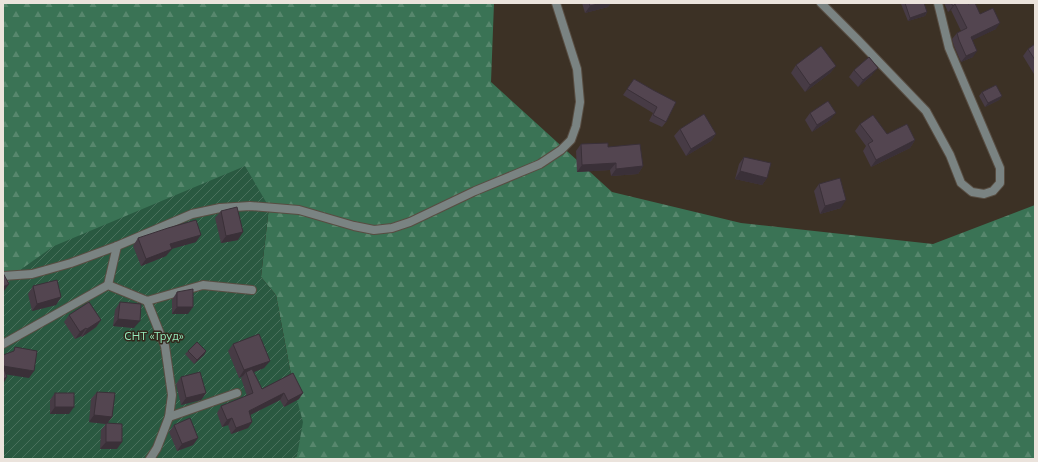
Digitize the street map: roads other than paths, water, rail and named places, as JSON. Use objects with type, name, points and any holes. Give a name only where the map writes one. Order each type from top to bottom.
[{"type":"street","points":[[3,276],[32,274],[71,263],[117,246],[192,214],[220,208],[250,206],[299,210],[354,226],[374,230],[392,228],[410,222],[540,164],[561,150],[571,140],[576,126],[580,102],[577,69],[556,3]]},
{"type":"street","points":[[821,3],[926,111],[950,155],[961,183],[972,192],[984,194],[993,191],[1000,183],[1000,168],[949,48],[938,3]]},
{"type":"street","points":[[3,344],[108,285],[117,246]]},
{"type":"street","points":[[108,285],[147,301],[203,285],[252,290]]},
{"type":"street","points":[[147,301],[165,346],[172,395],[169,417],[157,448],[150,459]]},
{"type":"street","points":[[169,417],[237,393]]},
{"type":"park label","name":"СНТ «Труд»","points":[[154,336]]}]
